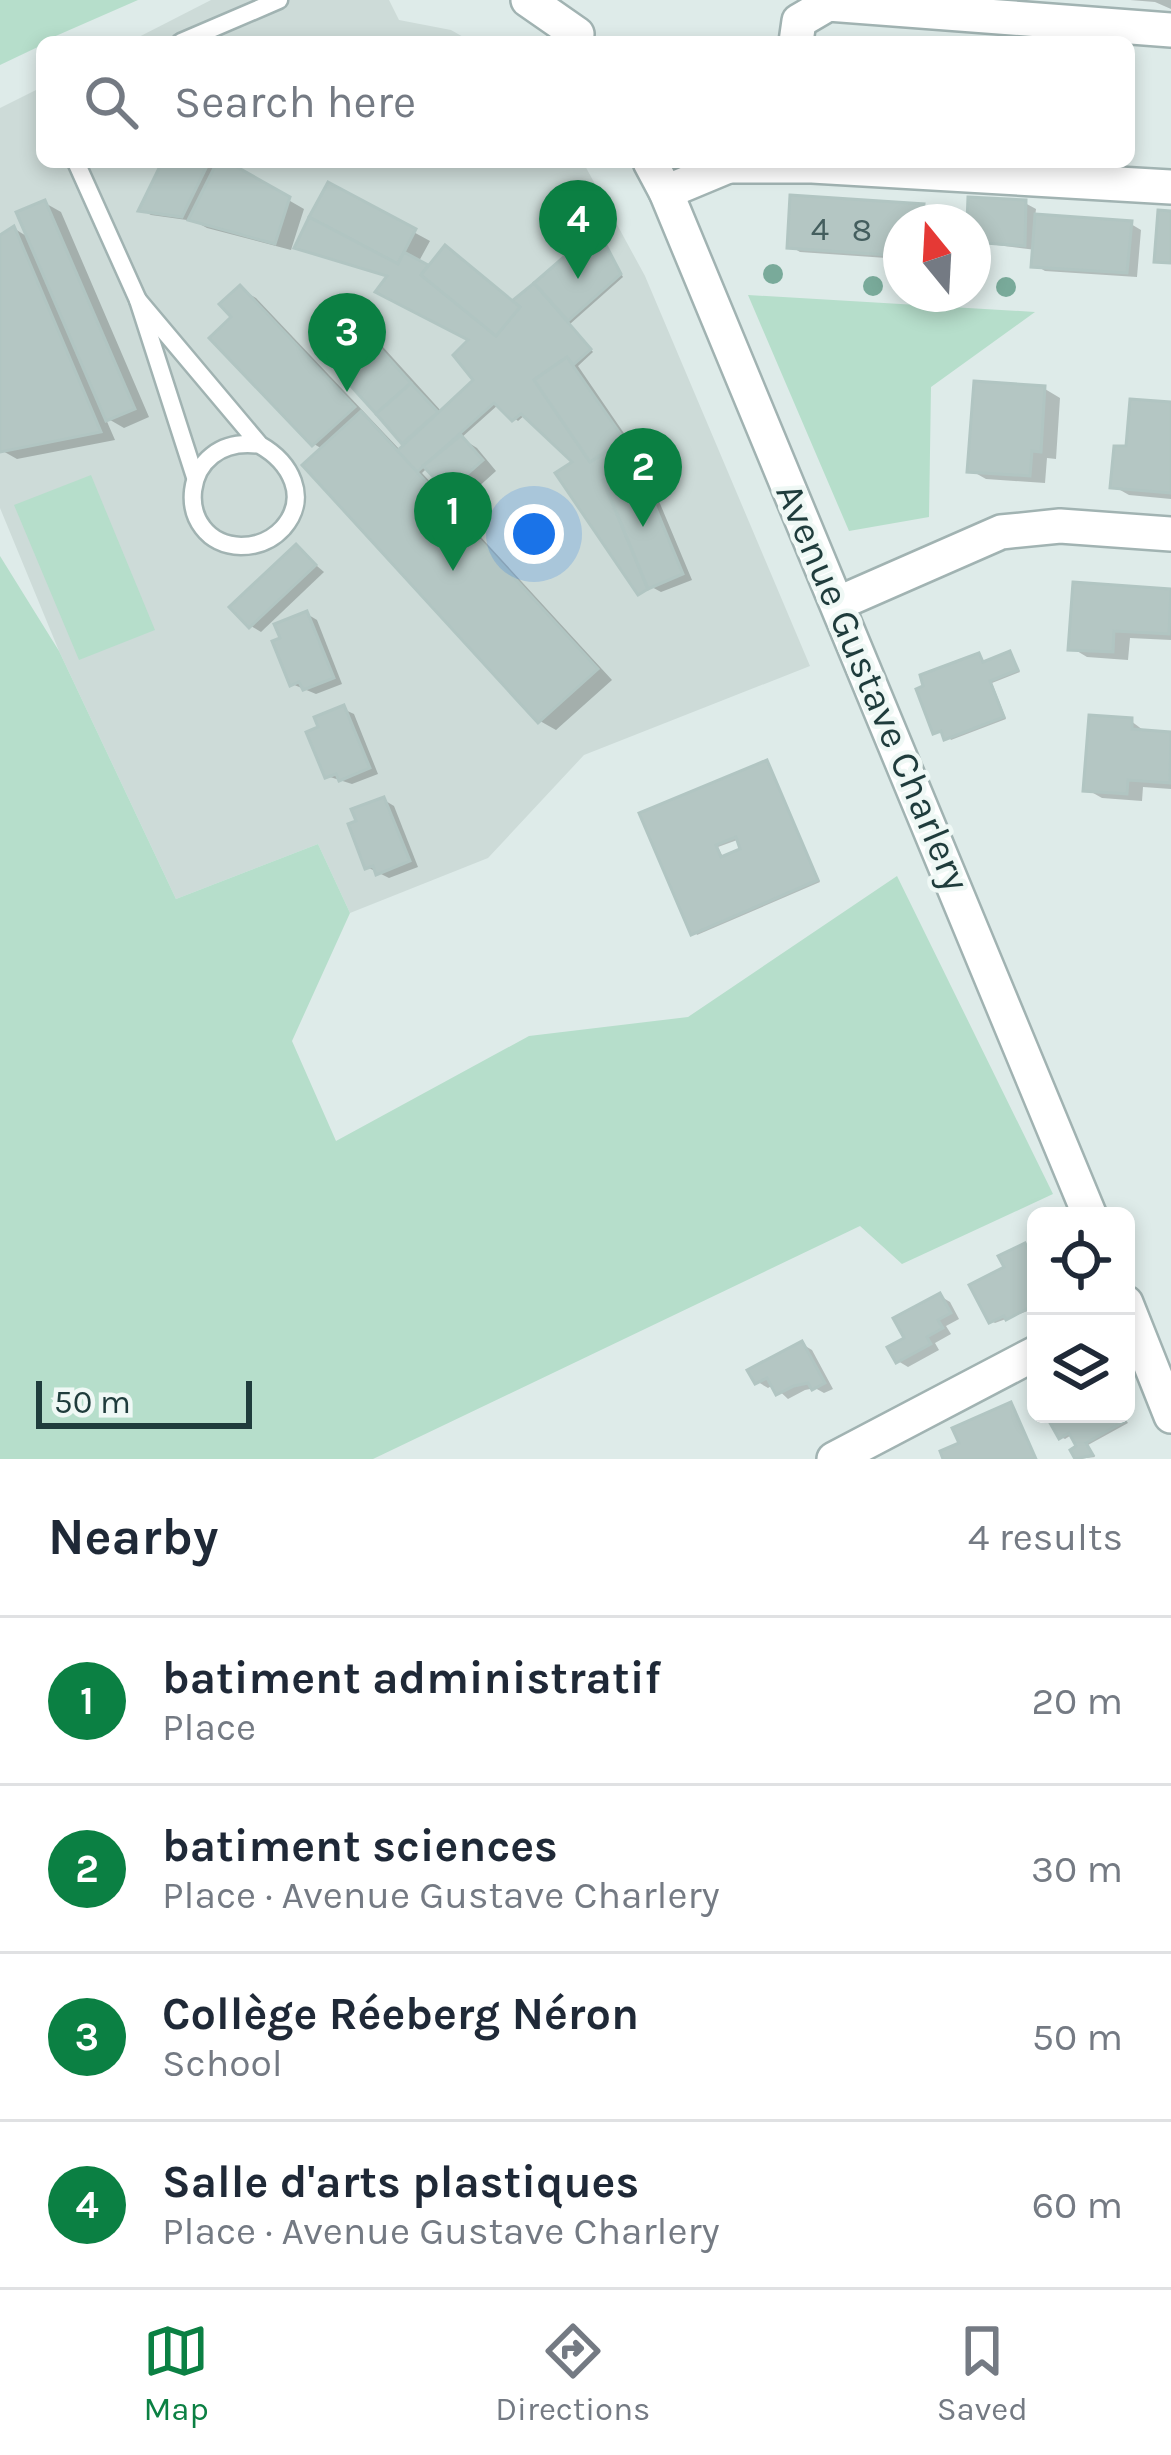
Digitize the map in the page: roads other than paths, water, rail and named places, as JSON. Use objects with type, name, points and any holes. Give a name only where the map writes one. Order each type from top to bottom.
[{"type":"street","points":[[528,0],[576,36]]},
{"type":"street","points":[[567,0],[578,36]]},
{"type":"street","points":[[797,36],[799,21],[828,4],[1171,30]]},
{"type":"street","points":[[658,177],[711,168]]},
{"type":"street","points":[[873,168],[1171,187]]},
{"type":"street","name":"Avenue Gustave Charlery","points":[[658,177],[1086,1207]]},
{"type":"street","points":[[839,603],[1001,532],[1060,526],[1171,534]]},
{"type":"street","points":[[1130,1315],[1171,1416]]},
{"type":"street","points":[[834,1459],[1027,1358]]},
{"type":"lane","points":[[195,36],[279,0]]},
{"type":"lane","points":[[79,168],[138,300],[195,477],[194,511],[202,526],[232,545],[266,542],[291,517],[296,495],[292,474],[279,456],[260,445],[138,300]]},
{"type":"lane","points":[[195,477],[220,448],[240,442],[260,445]]},
{"type":"place","name":"Salle d'arts plastiques","points":[[578,279]]},
{"type":"place","name":"Collège Réeberg Néron","points":[[347,392]]},
{"type":"place","name":"batiment sciences","points":[[643,527]]},
{"type":"place","name":"batiment administratif","points":[[453,571]]}]
